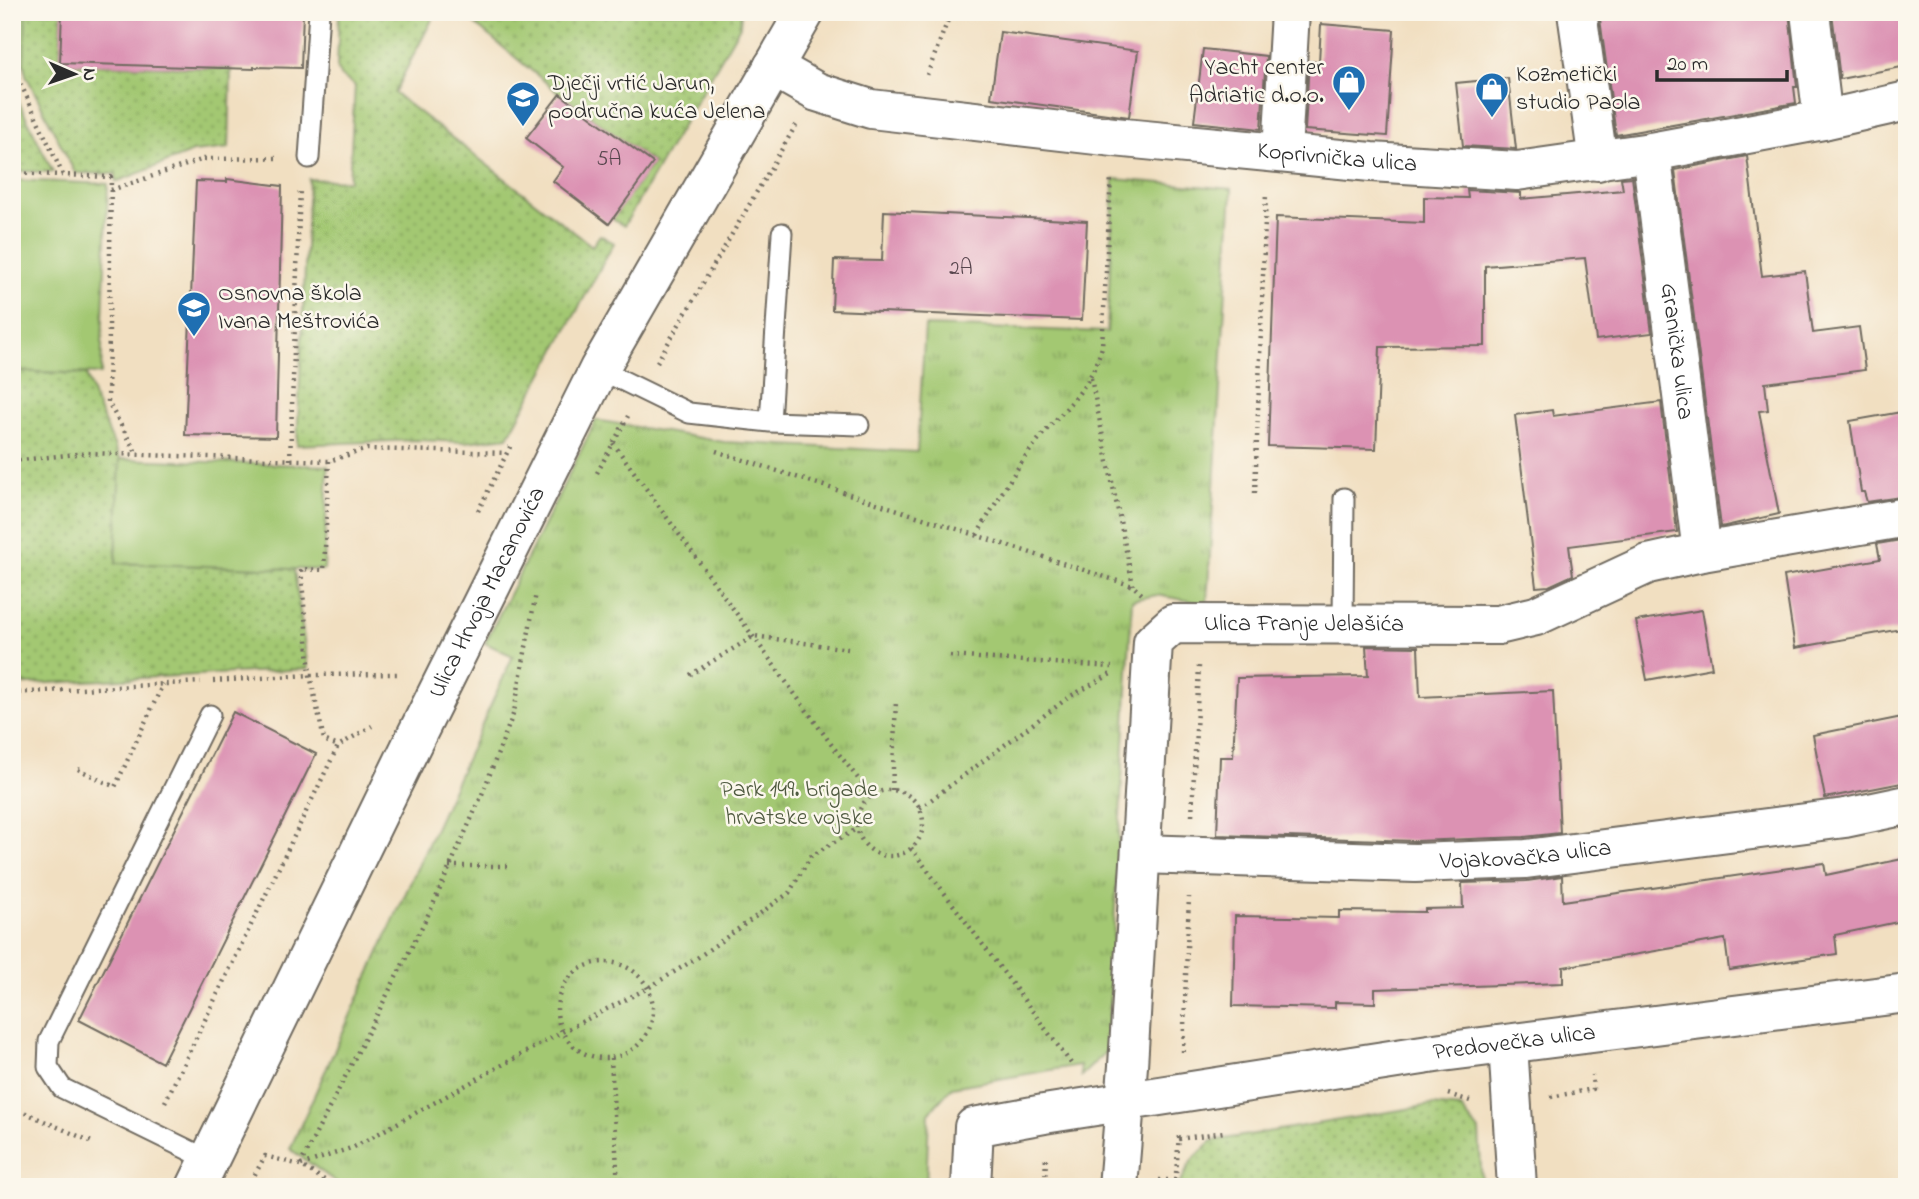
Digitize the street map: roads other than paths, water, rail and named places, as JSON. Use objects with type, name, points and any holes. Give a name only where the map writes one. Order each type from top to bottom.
[{"type":"street","name":"Ulica Hrvoja Macanovića","points":[[203,1173],[598,369],[805,12]]},
{"type":"street","points":[[1275,152],[1290,12]]},
{"type":"street","points":[[1577,12],[1598,161]]},
{"type":"street","points":[[1810,12],[1823,120]]},
{"type":"street","name":"Koprivnička ulica","points":[[774,67],[817,92],[871,108],[1114,137],[1414,166],[1517,171],[1651,152],[1907,102]]},
{"type":"street","name":"Granička ulica","points":[[1651,152],[1702,552]]},
{"type":"street","name":"Ulica Franje Jelašića","points":[[1119,1183],[1141,854],[1137,668],[1153,642],[1173,624],[1498,625],[1536,616],[1648,564],[1702,552],[1907,517]]},
{"type":"street","name":"Vojakovačka ulica","points":[[1141,854],[1415,863],[1526,859],[1845,818],[1907,805]]},
{"type":"street","name":"Predovečka ulica","points":[[972,1184],[974,1127],[1508,1044],[1907,993]]},
{"type":"street","points":[[1508,1044],[1517,1187]]},
{"type":"lane","points":[[309,158],[319,12]]},
{"type":"lane","points":[[770,422],[782,233]]},
{"type":"lane","points":[[598,369],[689,413],[770,422],[859,425]]},
{"type":"lane","points":[[1343,626],[1345,498]]},
{"type":"lane","points":[[203,1173],[151,1132],[62,1088],[48,1067],[49,1041],[210,715]]},
{"type":"place","name":"Yacht center Adriatic d.o.o.","points":[[1349,112]]},
{"type":"place","name":"Kozmetički studio Paola","points":[[1492,119]]},
{"type":"place","name":"Dječji vrtić Jarun, područna kuća Jelena","points":[[523,128]]},
{"type":"place","name":"Osnovna škola Ivana Meštrovića","points":[[194,338]]},
{"type":"park label","name":"Park 149. brigade hrvatske vojske","points":[[799,804]]}]
